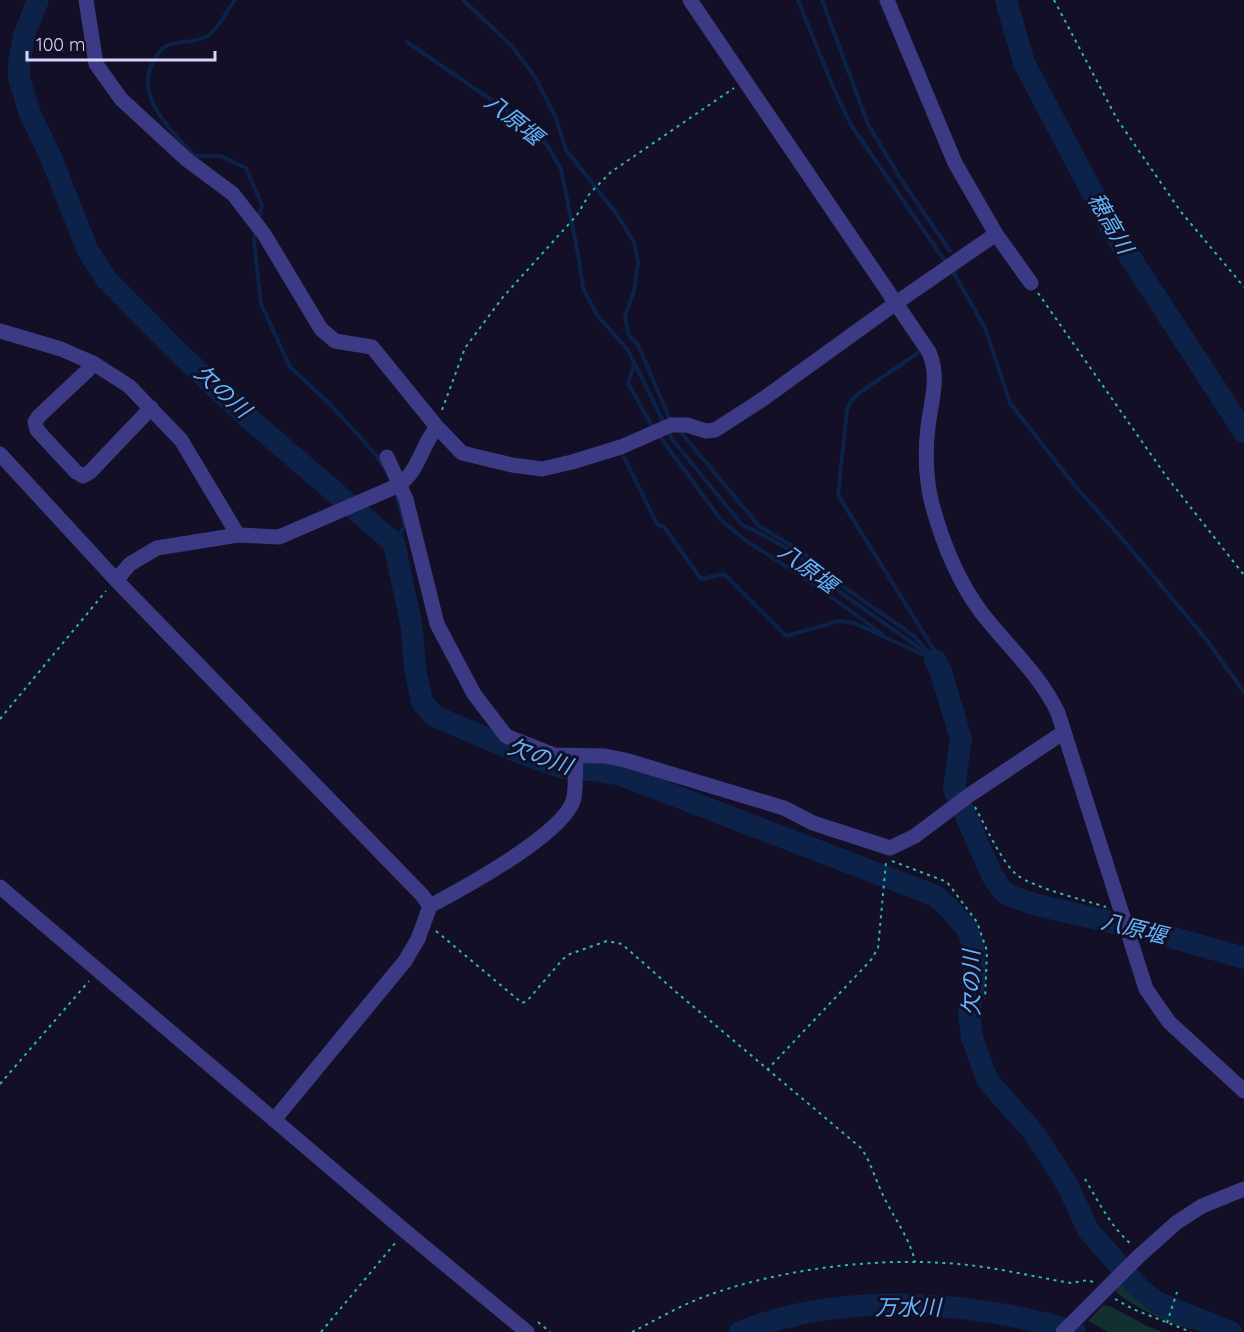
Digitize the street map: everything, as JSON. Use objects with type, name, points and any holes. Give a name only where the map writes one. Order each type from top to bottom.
[{"type":"street","points":[[86,0],[96,64],[121,99],[186,159],[233,194],[264,234],[321,329],[335,341],[372,347],[436,427],[462,453],[530,468],[543,468],[621,447],[678,424],[706,431],[714,430],[763,399],[996,234]]},
{"type":"street","points":[[690,0],[929,352],[936,371],[927,429],[927,478],[932,505],[957,571],[967,592],[981,612],[1045,688],[1058,713],[1146,989],[1168,1022],[1244,1091]]},
{"type":"street","points":[[887,0],[955,163],[996,234],[1031,283]]},
{"type":"street","points":[[0,331],[62,350],[93,363],[129,386],[181,440],[238,535]]},
{"type":"street","points":[[93,363],[34,422],[37,430],[76,472],[83,476],[90,472],[151,408]]},
{"type":"street","points":[[116,580],[130,564],[157,548],[238,535],[279,537],[394,486],[412,471],[430,434],[436,427]]},
{"type":"street","points":[[0,454],[116,580],[422,895],[430,906]]},
{"type":"street","points":[[387,457],[394,486],[406,498],[437,624],[474,694],[506,736],[554,755],[576,759],[605,756],[625,760],[784,808],[813,823],[890,848],[915,836],[961,801],[1064,732]]},
{"type":"street","points":[[274,1120],[400,968],[418,939],[430,906],[491,873],[519,854],[553,825],[570,805],[574,798],[576,759]]},
{"type":"street","points":[[0,887],[527,1332]]},
{"type":"street","points":[[1063,1332],[1140,1255],[1188,1215],[1207,1204],[1244,1189]]},
{"type":"path","points":[[1054,0],[1117,119],[1181,212],[1244,287]]},
{"type":"path","points":[[436,427],[465,348],[503,297],[577,215],[590,192],[611,172],[744,81]]},
{"type":"path","points":[[1031,283],[1166,476],[1244,575]]},
{"type":"path","points":[[0,718],[116,580]]},
{"type":"path","points":[[961,801],[1018,876],[1061,893],[1121,912]]},
{"type":"path","points":[[887,859],[947,882],[977,922],[987,951],[985,999]]},
{"type":"path","points":[[767,1070],[871,960],[878,948],[885,864]]},
{"type":"path","points":[[425,922],[522,1004],[562,959],[570,954],[607,940],[622,944],[861,1148],[911,1248],[915,1262]]},
{"type":"path","points":[[0,1084],[99,969]]},
{"type":"path","points":[[1085,1179],[1124,1238],[1140,1255]]},
{"type":"path","points":[[321,1332],[405,1231]]},
{"type":"path","points":[[632,1332],[704,1297],[755,1280],[823,1269],[915,1262],[967,1265],[1071,1283],[1088,1280],[1107,1288],[1111,1297],[1133,1310],[1191,1332]]},
{"type":"path","points":[[1167,1323],[1177,1292]]},
{"type":"green space","points":[[1124,1282],[1151,1305],[1212,1332],[1189,1328],[1162,1319],[1126,1300],[1117,1293],[1116,1288]]},
{"type":"green space","points":[[1103,1305],[1110,1306],[1163,1332],[1108,1332],[1088,1321]]},
{"type":"waterway","name":"欠の川","points":[[38,0],[24,36],[19,62],[19,79],[31,116],[50,155],[88,251],[107,280],[178,352],[246,416],[394,543],[412,628],[415,669],[422,702],[434,716],[518,752],[563,768],[621,775],[936,896],[968,930],[973,945],[975,980],[969,1013],[972,1038],[988,1081],[1034,1133],[1067,1184],[1088,1230],[1139,1288],[1158,1303],[1231,1332]]},
{"type":"waterway","points":[[235,0],[210,34],[198,40],[172,44],[162,49],[149,74],[148,87],[151,100],[158,112],[194,156],[221,156],[246,168],[262,205],[259,219]]},
{"type":"waterway","points":[[463,0],[512,46],[535,77],[556,118],[566,150],[616,213],[634,242],[638,262],[634,291],[625,316],[628,334],[638,345],[673,422]]},
{"type":"waterway","points":[[798,0],[851,125],[947,264]]},
{"type":"waterway","points":[[822,0],[868,124],[900,178],[950,251]]},
{"type":"waterway","name":"穂高川","points":[[1006,0],[1024,63],[1111,228],[1244,432]]},
{"type":"waterway","name":"八原堰","points":[[407,42],[525,123],[547,145],[561,169],[583,288],[597,315],[628,350],[664,423]]},
{"type":"waterway","points":[[256,232],[254,242],[261,304],[290,367],[330,404],[376,455],[384,468]]},
{"type":"waterway","points":[[952,270],[985,328],[1010,403],[1075,486],[1206,639],[1244,692]]},
{"type":"waterway","points":[[918,353],[859,393],[851,401],[847,410],[838,495],[934,650],[935,659]]},
{"type":"waterway","points":[[634,365],[628,383],[653,428]]},
{"type":"waterway","name":"八原堰","points":[[668,430],[672,439],[742,525],[797,554],[840,592],[929,655]]},
{"type":"waterway","points":[[679,430],[759,526],[802,552],[838,583],[914,636],[935,660]]},
{"type":"waterway","points":[[658,434],[721,520],[745,540],[812,583],[882,634]]},
{"type":"waterway","points":[[624,457],[657,524],[664,527],[701,579],[724,574],[786,636],[839,621],[854,623],[926,656]]},
{"type":"waterway","points":[[394,543],[405,526],[397,497]]},
{"type":"waterway","name":"八原堰","points":[[935,660],[940,669],[961,739],[954,789],[992,875],[1001,889],[1010,896],[1037,905],[1146,930],[1244,958]]},
{"type":"waterway","name":"万水川","points":[[740,1332],[779,1319],[821,1310],[907,1305],[951,1307],[994,1313],[1075,1332]]}]
